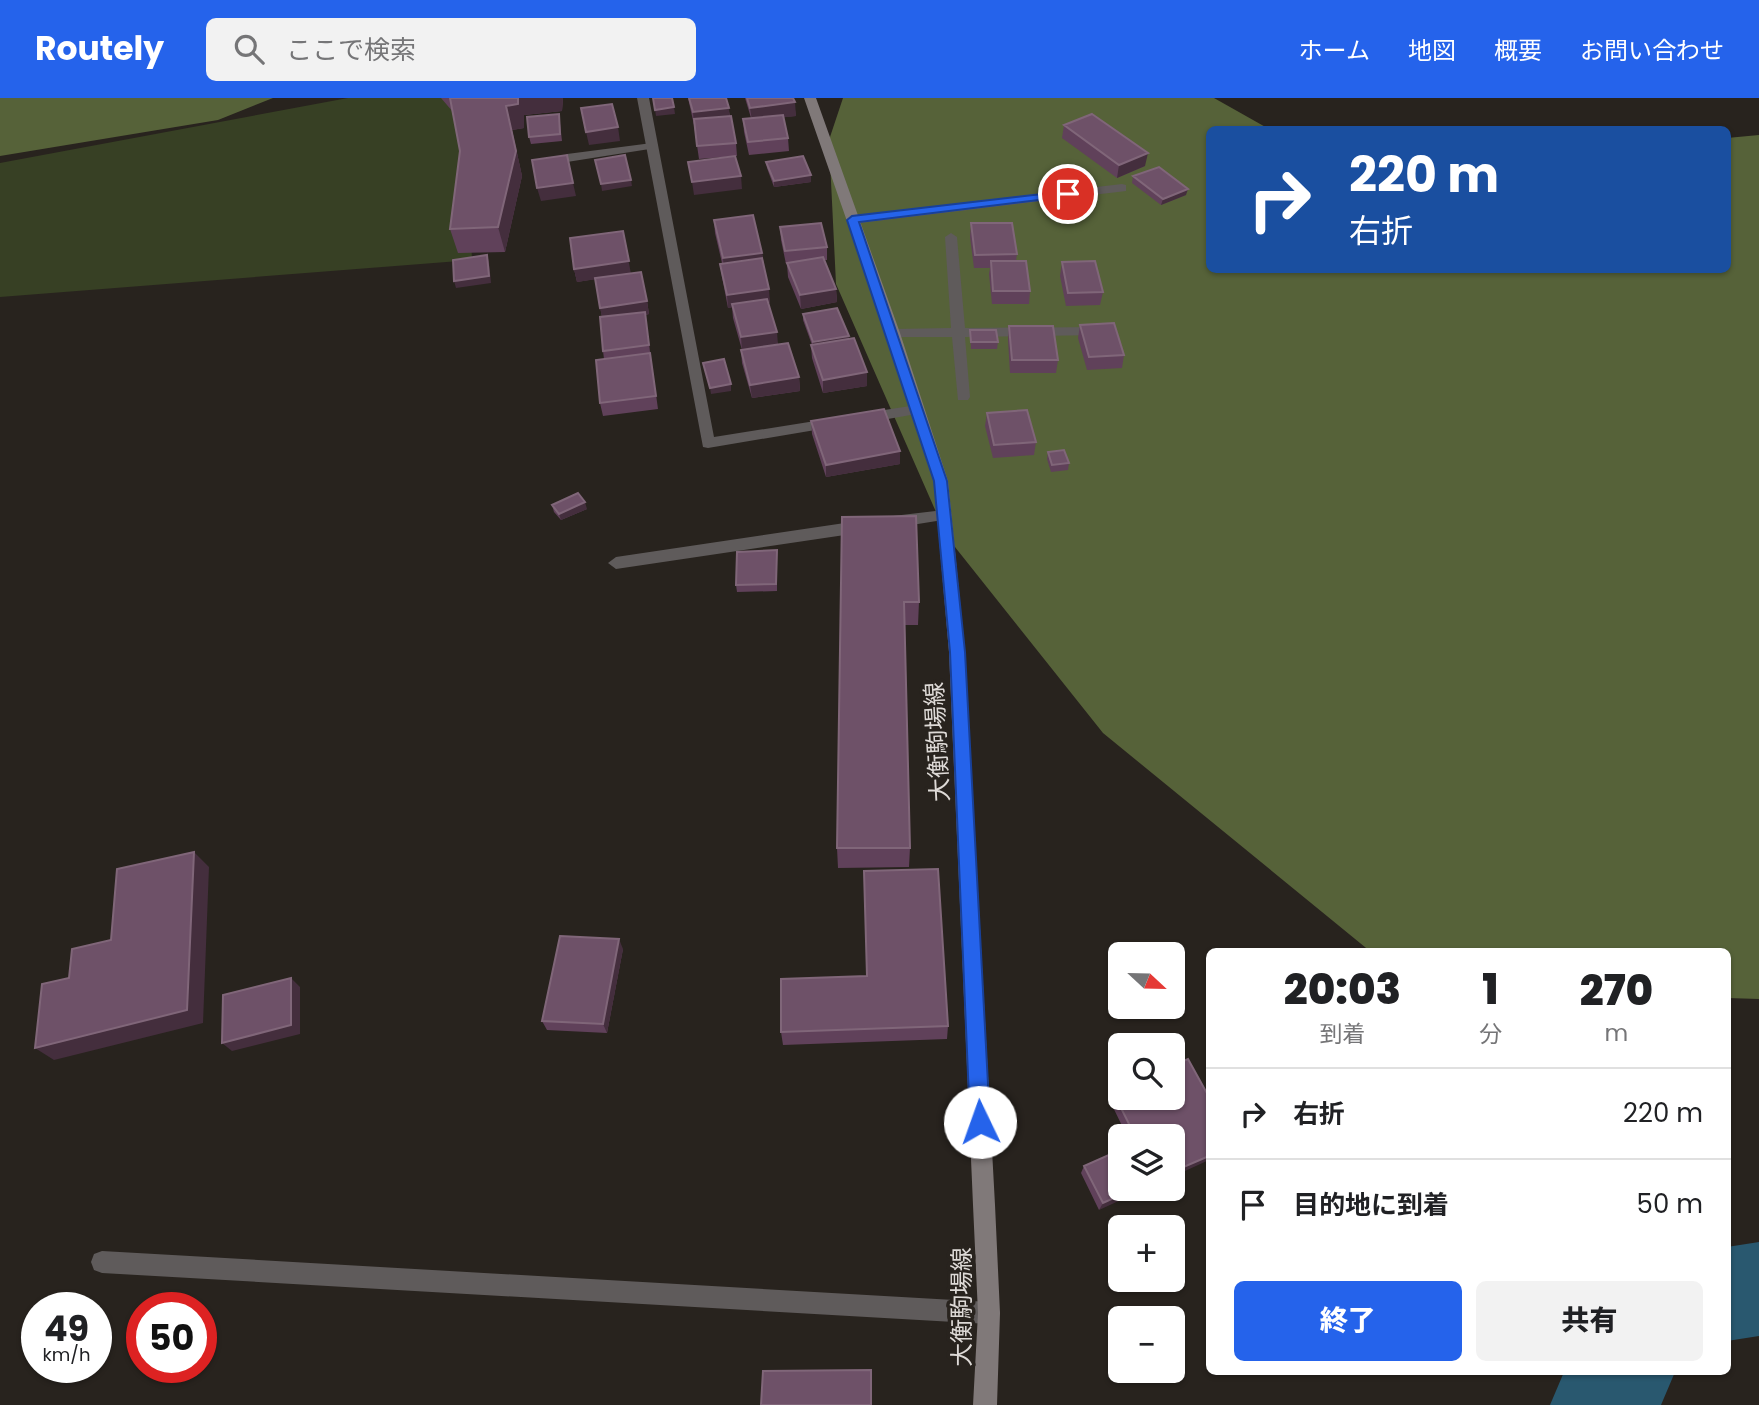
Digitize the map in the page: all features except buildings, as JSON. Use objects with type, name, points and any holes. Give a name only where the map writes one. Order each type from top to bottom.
[{"type":"main road","name":"大衡駒場線","points":[[810,98],[893,333],[941,481],[957,652],[989,1313],[985,1405]]},
{"type":"street","points":[[643,98],[708,443],[917,410]]},
{"type":"street","points":[[567,158],[652,146]]},
{"type":"street","points":[[852,220],[1122,188]]},
{"type":"street","points":[[951,237],[963,397]]},
{"type":"street","points":[[893,333],[1114,331]]},
{"type":"street","points":[[616,563],[944,515]]},
{"type":"street","points":[[102,1262],[989,1313]]},
{"type":"green space","points":[[0,98],[273,98],[218,120],[0,156]]},
{"type":"green space","points":[[348,98],[465,98],[472,260],[0,297],[0,163]]},
{"type":"green space","points":[[843,98],[1214,98],[1264,126],[1206,126],[1206,273],[1731,273],[1731,138],[1759,135],[1759,999],[1731,998],[1731,948],[1366,948],[1103,733],[947,537],[836,284],[829,140]]},
{"type":"waterway","points":[[1731,1293],[1759,1289]]},
{"type":"waterway","points":[[1599,1405],[1624,1375]]},
{"type":"route","points":[[980,1122],[957,652],[941,481],[893,333],[852,220],[1068,194]]}]
